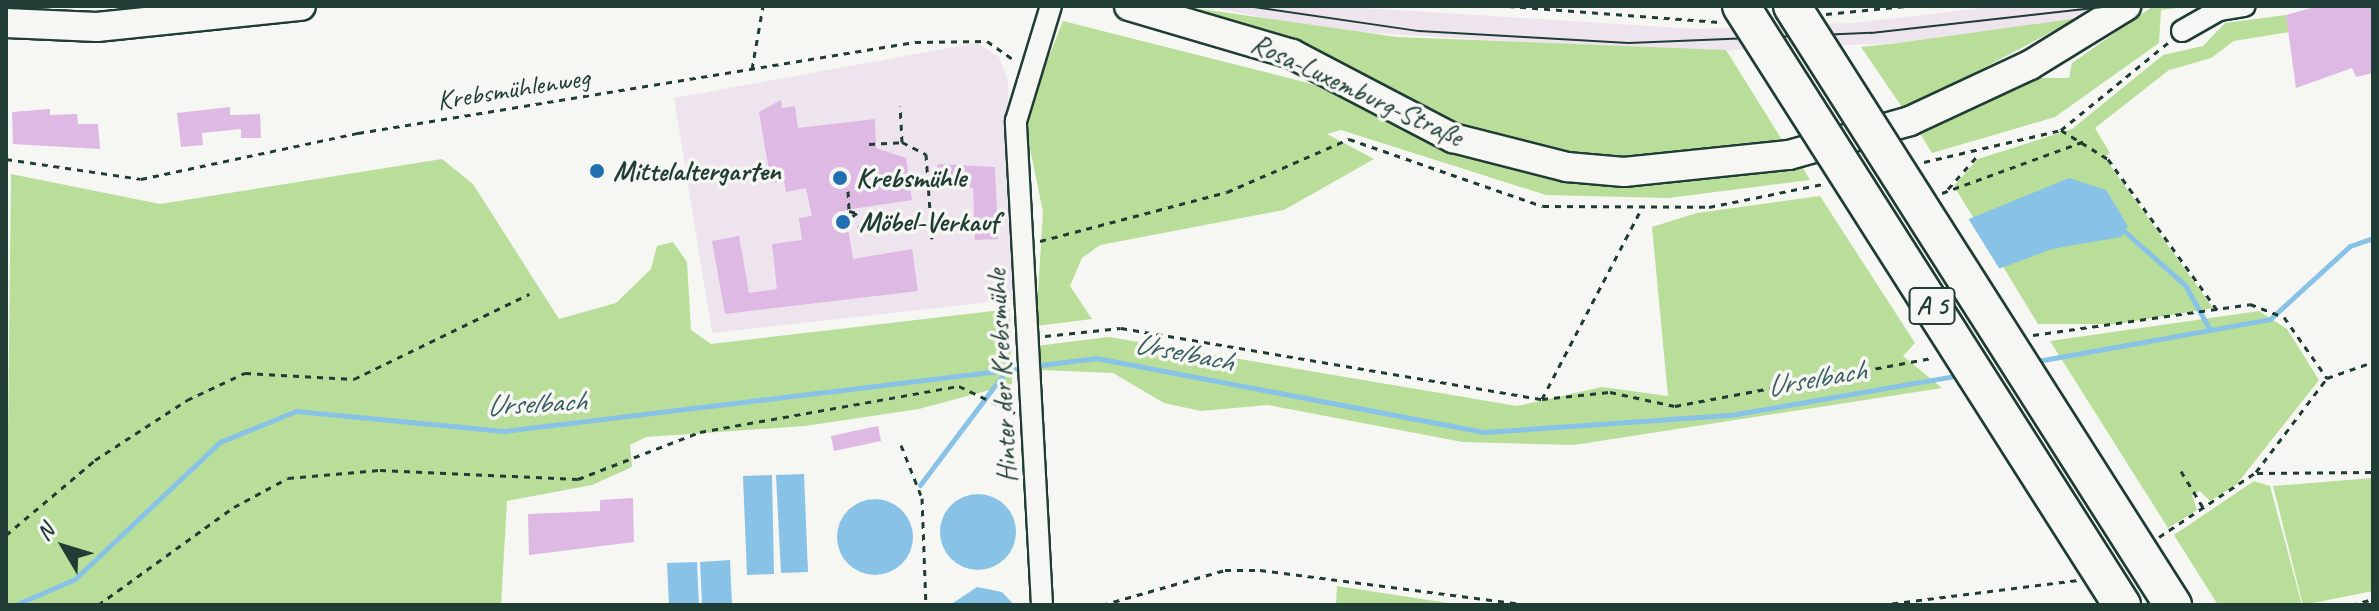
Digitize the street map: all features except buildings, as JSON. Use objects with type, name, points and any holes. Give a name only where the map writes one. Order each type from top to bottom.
[{"type":"highway","name":"A 5","points":[[1741,6],[2122,605]]},
{"type":"highway","name":"A 5","points":[[1792,6],[2173,605]]},
{"type":"main road","points":[[6,23],[108,26],[301,6]]},
{"type":"main road","name":"Rosa-Luxemburg-Straße","points":[[1129,6],[1292,54],[1453,138],[1554,165],[1624,172],[1789,155],[1910,121],[2030,65],[2126,6]]},
{"type":"street","name":"Hinter der Krebsmühle","points":[[1042,605],[1016,121],[1051,6]]},
{"type":"street","points":[[2182,31],[2219,10],[2245,6]]},
{"type":"path","points":[[752,70],[763,6]]},
{"type":"path","points":[[1444,6],[1497,6]]},
{"type":"path","points":[[1508,6],[1702,23]]},
{"type":"path","points":[[1848,6],[1852,13],[1906,6]]},
{"type":"path","name":"Krebsmühlenweg","points":[[6,159],[141,179],[358,133],[752,70],[968,40],[987,41],[1020,65]]},
{"type":"path","points":[[900,106],[902,142]]},
{"type":"path","points":[[2061,130],[2085,141],[2108,159],[2218,311]]},
{"type":"path","points":[[1024,242],[1062,240],[1104,220],[1227,192],[1349,139]]},
{"type":"path","points":[[1980,153],[1946,191],[2085,141]]},
{"type":"path","points":[[869,144],[902,142],[926,154],[932,239]]},
{"type":"path","points":[[848,191],[849,211],[857,213],[848,219],[866,232]]},
{"type":"path","points":[[1542,399],[1643,206]]},
{"type":"path","points":[[6,535],[95,460],[201,393],[245,373],[354,379],[529,294]]},
{"type":"path","points":[[2016,339],[2250,304],[2284,317],[2327,378],[2373,362]]},
{"type":"path","points":[[1026,346],[1121,328],[1542,399],[1610,392],[1675,406],[1946,354]]},
{"type":"path","points":[[98,605],[234,507],[288,478],[380,470],[578,479],[700,432],[959,386],[1031,421]]},
{"type":"path","points":[[901,445],[922,498],[926,605]]},
{"type":"path","points":[[2181,471],[2205,510]]},
{"type":"path","points":[[2256,472],[2373,472]]},
{"type":"path","points":[[1102,605],[1225,570],[1260,570],[1531,605]]},
{"type":"path","points":[[2351,605],[2373,599]]},
{"type":"shaded area","points":[[1206,6],[1333,6],[1696,29],[1853,23],[2000,6],[2166,6],[1898,43],[1687,52],[1324,30]]},
{"type":"shaded area","name":"Krebsmühle","points":[[977,43],[999,57],[1008,81],[1017,299],[712,333],[674,98]]},
{"type":"green space","points":[[1180,6],[1397,37],[1726,50],[1784,143],[1668,159],[1578,158],[1472,135],[1268,33]]},
{"type":"green space","points":[[2192,6],[2161,10],[2159,43],[2055,117],[1932,153],[1917,129],[2031,78],[2069,78],[2072,63],[2152,7]]},
{"type":"green space","points":[[2286,15],[2289,32],[2234,41],[2211,58],[2169,70],[2095,128],[2110,153],[2104,157],[2213,308],[2117,324],[2038,324],[1954,186],[1978,159],[2072,129],[2163,55],[2203,46],[2225,23]]},
{"type":"green space","points":[[2078,18],[1904,110],[1861,47],[1898,43]]},
{"type":"green space","points":[[1063,21],[1320,86],[1410,134],[1507,167],[1577,179],[1799,161],[1810,180],[1668,198],[1546,195],[1341,130],[1327,134],[1374,159],[1284,210],[1100,245],[1082,258],[1070,286],[1092,319],[1036,326],[1043,212],[1024,119]]},
{"type":"green space","points":[[442,159],[473,184],[559,319],[616,303],[651,269],[657,246],[673,242],[687,262],[691,330],[711,344],[1010,309],[1012,384],[919,409],[805,426],[646,437],[630,445],[632,467],[592,485],[507,501],[501,605],[6,605],[11,174],[160,204]]},
{"type":"green space","points":[[1820,196],[1915,343],[1903,356],[1942,388],[1574,445],[1463,442],[1268,405],[1201,411],[1164,403],[1113,373],[1040,370],[1036,346],[1109,337],[1517,406],[1602,387],[1668,396],[1652,227],[1697,213]]},
{"type":"green space","points":[[2259,311],[2287,329],[2319,380],[2236,485],[2210,501],[2200,491],[2192,495],[2197,510],[2168,528],[2050,341]]},
{"type":"green space","points":[[2373,478],[2373,591],[2303,605],[2273,486]]},
{"type":"green space","points":[[2254,481],[2270,486],[2302,605],[2218,605],[2174,535]]},
{"type":"green space","points":[[1337,586],[1461,605],[1336,605]]},
{"type":"water","points":[[2069,178],[2106,190],[2128,226],[2121,237],[2052,249],[1936,292],[1952,226]]},
{"type":"water","points":[[804,474],[808,572],[781,573],[776,475]]},
{"type":"water","points":[[772,475],[774,574],[747,575],[743,476]]},
{"type":"water","points":[[978,494],[992,497],[1005,505],[1013,518],[1016,532],[1013,546],[1005,559],[992,567],[978,570],[964,567],[951,559],[943,546],[940,532],[943,518],[951,505],[964,497]]},
{"type":"water","points":[[875,499],[890,502],[902,510],[910,522],[913,537],[910,552],[902,564],[890,572],[875,575],[860,572],[848,564],[840,552],[837,537],[840,522],[848,510],[860,502]]},
{"type":"water","points":[[730,560],[732,605],[702,605],[700,562]]},
{"type":"water","points":[[697,562],[699,605],[669,605],[667,563]]},
{"type":"water","points":[[977,587],[1002,592],[1014,605],[950,605]]},
{"type":"pier","points":[[1966,215],[2002,273],[1937,296],[1913,270],[1949,223]]},
{"type":"waterway","points":[[2124,231],[2185,285],[2210,330]]},
{"type":"waterway","name":"Urselbach","points":[[2032,362],[2270,319],[2350,246],[2373,238]]},
{"type":"waterway","name":"Urselbach","points":[[1033,366],[1096,358],[1485,432],[1731,415],[1960,375]]},
{"type":"waterway","name":"Urselbach","points":[[15,605],[75,579],[220,442],[296,411],[504,431],[1023,368]]},
{"type":"waterway","points":[[920,485],[1006,371]]},
{"type":"tram line","points":[[1247,6],[1419,31],[1629,43],[1871,33],[2111,6]]},
{"type":"place","name":"Mittelaltergarten","points":[[597,171]]},
{"type":"place","name":"Krebsmühle","points":[[840,178]]},
{"type":"place","name":"Möbel-Verkauf","points":[[843,222]]}]
